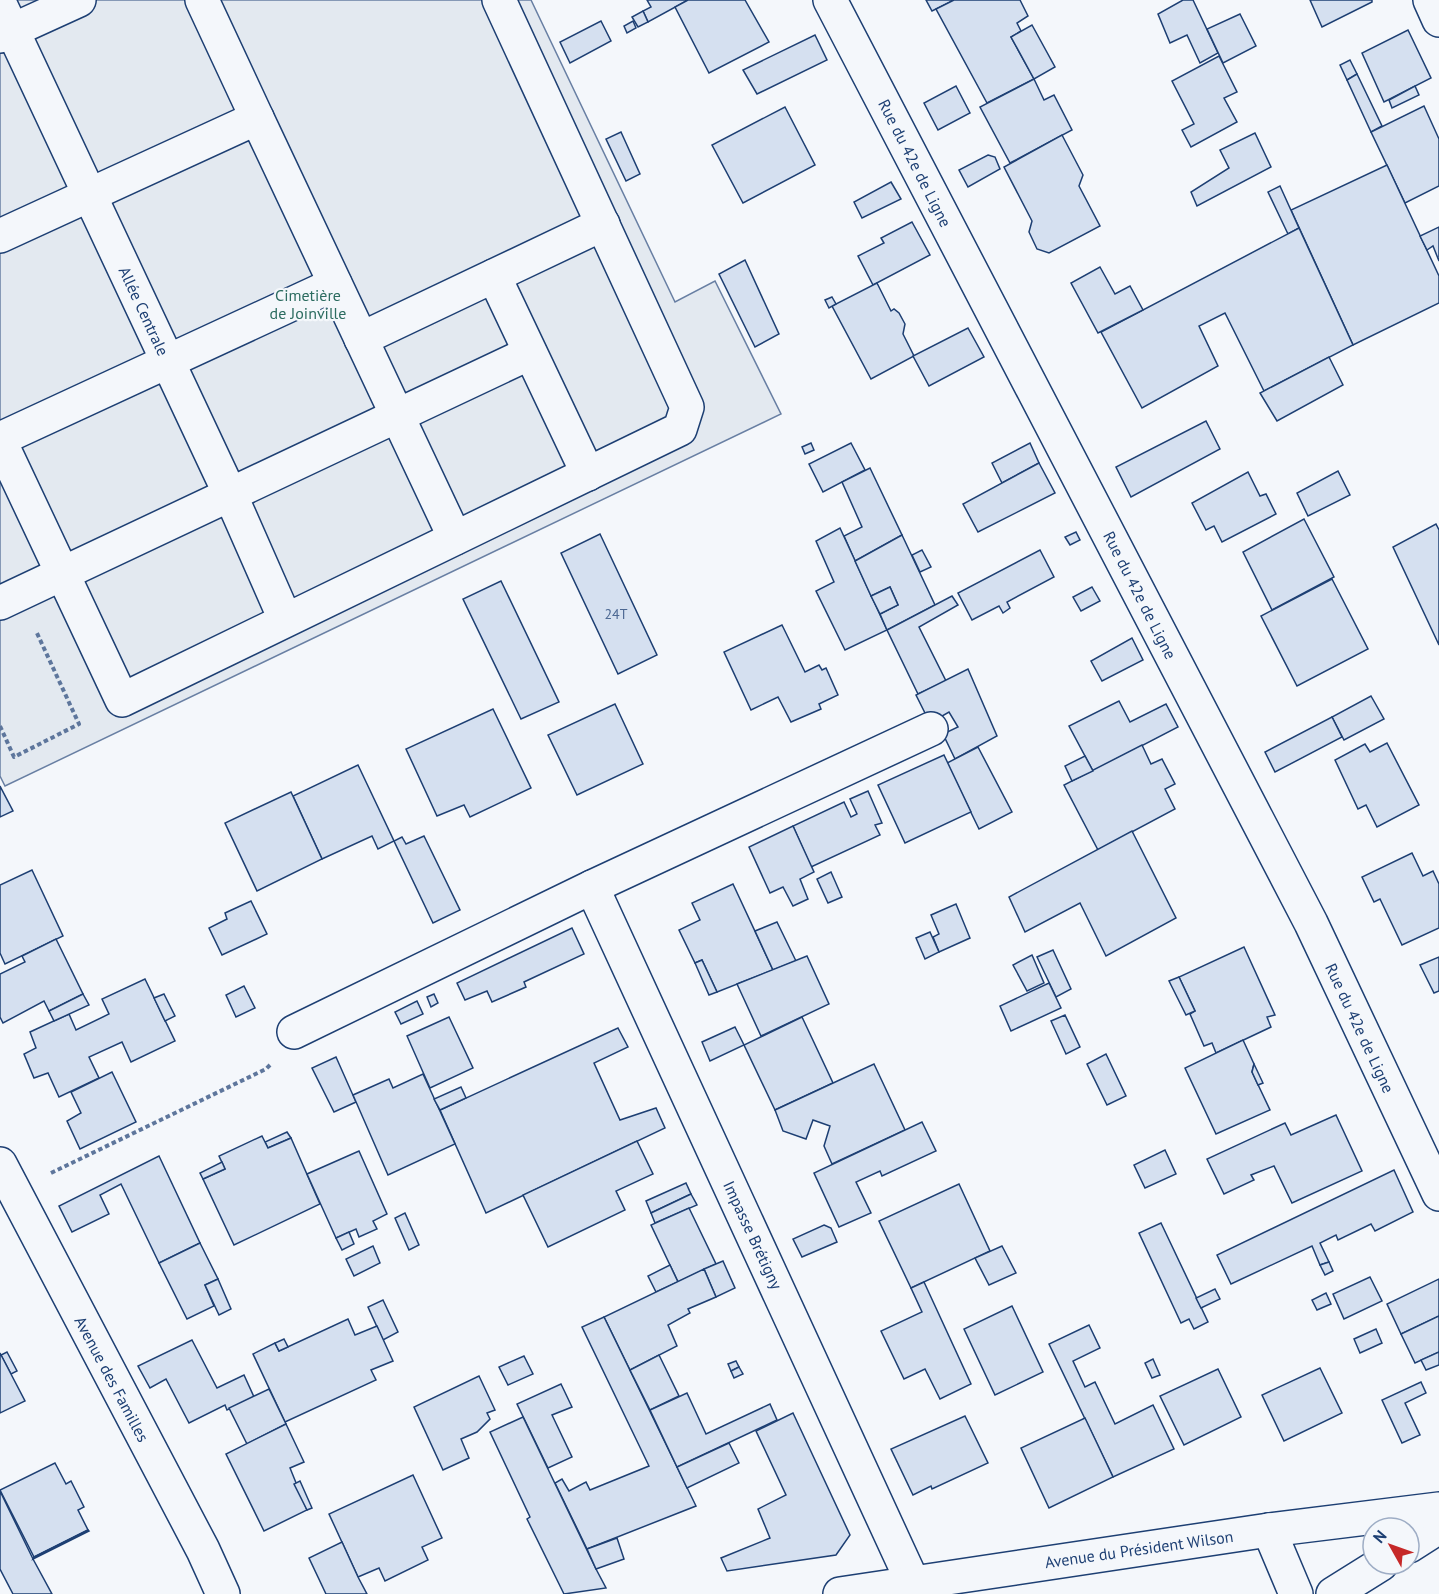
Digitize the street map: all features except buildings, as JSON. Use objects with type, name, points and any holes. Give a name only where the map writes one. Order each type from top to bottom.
[{"type":"street","points":[[4,23],[79,0]]},
{"type":"street","points":[[202,0],[455,538]]},
{"type":"street","points":[[335,284],[0,440],[122,700],[680,429],[687,407],[500,0]]},
{"type":"street","name":"Rue du 42e de Ligne","points":[[830,0],[1311,923],[1439,1194]]},
{"type":"street","points":[[1430,0],[1439,20]]},
{"type":"street","name":"Allée Centrale","points":[[4,23],[90,195],[230,495],[285,620]]},
{"type":"street","points":[[0,236],[257,118]]},
{"type":"street","points":[[361,339],[603,224]]},
{"type":"street","points":[[494,276],[588,474]]},
{"type":"street","points":[[9,599],[530,353]]},
{"type":"street","points":[[294,1032],[592,887],[931,729]]},
{"type":"street","name":"Impasse Brétigny","points":[[592,887],[913,1583]]},
{"type":"street","name":"Avenue des Familles","points":[[0,1164],[203,1550],[223,1594]]},
{"type":"street","name":"Avenue du Président Wilson","points":[[840,1594],[1269,1530],[1439,1509]]},
{"type":"street","points":[[1421,1538],[1439,1527]]},
{"type":"street","points":[[1269,1530],[1296,1594]]},
{"type":"street","points":[[1334,1594],[1362,1576]]},
{"type":"path","points":[[0,726],[14,757],[79,724],[9,599]]},
{"type":"path","points":[[47,1174],[266,1069],[294,1032]]},
{"type":"green space","name":"Cimetière de Joinville","points":[[0,0],[531,0],[675,302],[715,281],[781,414],[5,786],[0,776]]}]
